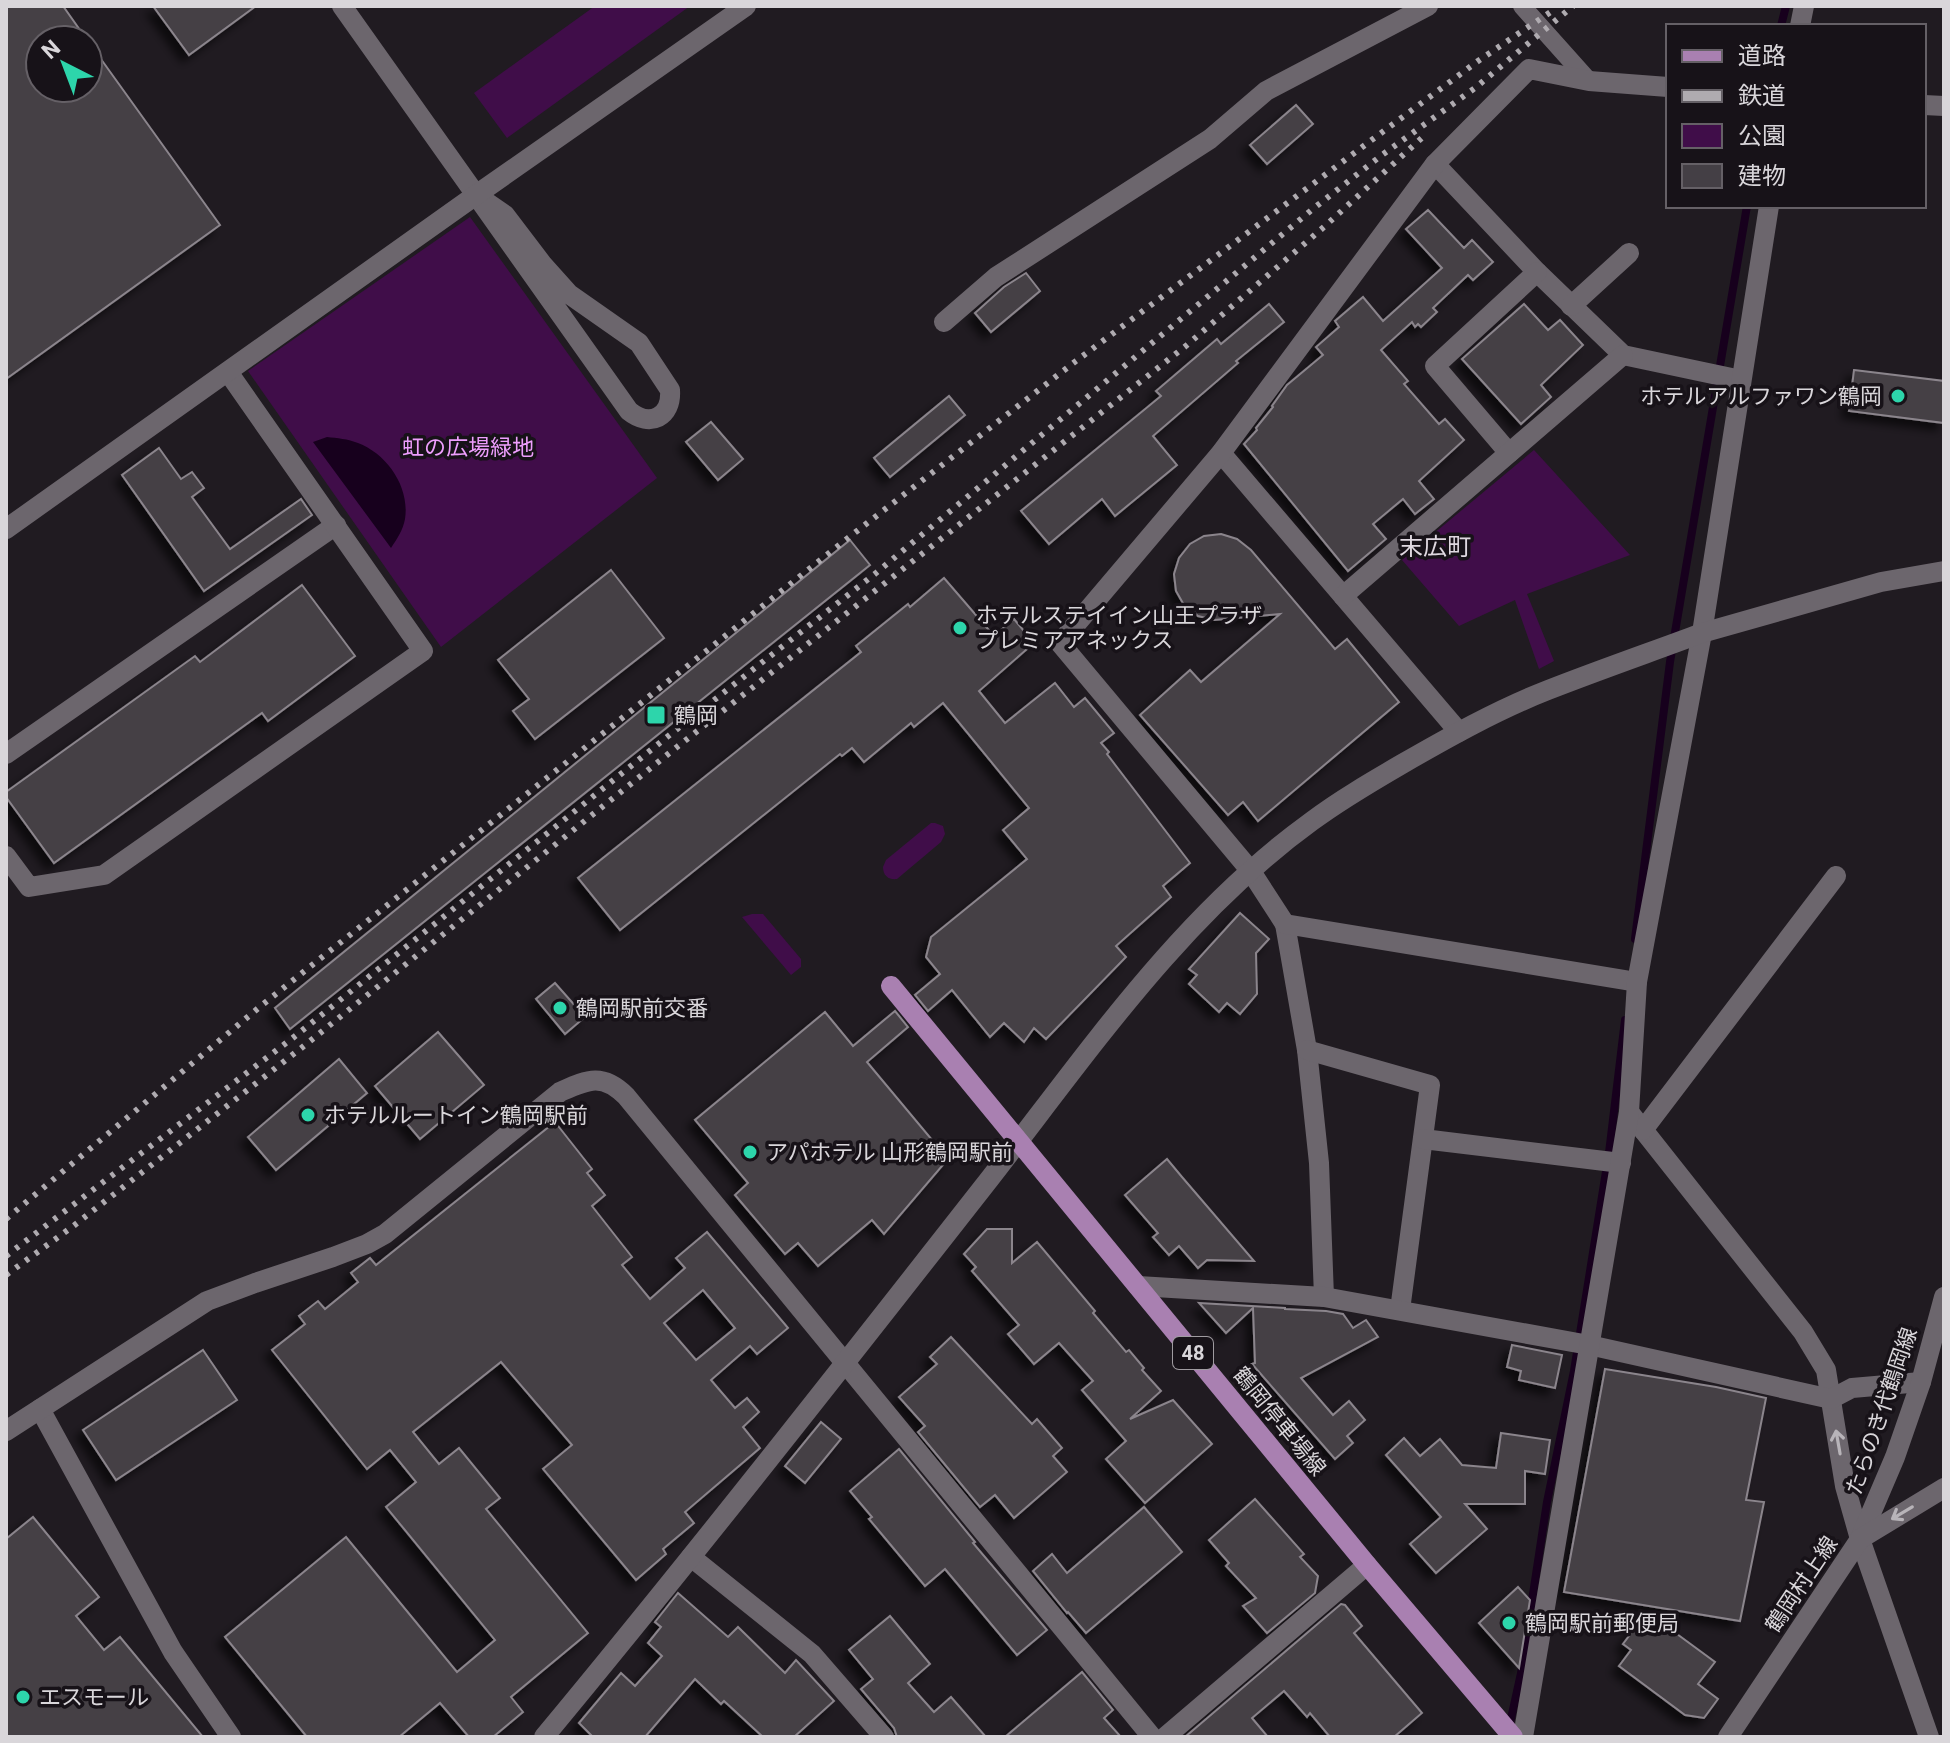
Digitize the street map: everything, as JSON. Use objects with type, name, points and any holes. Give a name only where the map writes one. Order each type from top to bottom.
[{"type":"main road","name":"鶴岡停車場線","points":[[891,986],[1367,1565],[1513,1737]]},
{"type":"street","points":[[342,6],[629,411],[645,420],[662,415],[671,399],[670,390],[639,343],[569,294],[505,215],[476,195]]},
{"type":"street","points":[[6,529],[746,6]]},
{"type":"street","points":[[944,322],[996,277],[1210,139],[1266,91],[1428,6]]},
{"type":"street","points":[[1522,6],[1589,81]]},
{"type":"street","points":[[1324,1297],[1319,1163],[1307,1050],[1285,924],[1250,870],[1060,643],[1221,453],[1435,164],[1529,69],[1589,81],[1666,87]]},
{"type":"street","points":[[1435,164],[1537,272],[1623,355],[1741,380]]},
{"type":"street","points":[[1523,1737],[1629,1112],[1637,982],[1702,633],[1769,208]]},
{"type":"street","points":[[1571,306],[1629,253]]},
{"type":"street","points":[[1509,453],[1435,366],[1537,272]]},
{"type":"street","points":[[1343,596],[1623,355]]},
{"type":"street","points":[[6,856],[29,887],[104,875],[423,651],[228,372]]},
{"type":"street","points":[[1221,453],[1459,732]]},
{"type":"street","points":[[6,754],[336,525]]},
{"type":"street","points":[[552,1734],[1136,990],[1200,918],[1250,870],[1336,804],[1459,732],[1546,691],[1702,633],[1881,582],[1944,571]]},
{"type":"street","points":[[1643,1130],[1836,876]]},
{"type":"street","points":[[1285,924],[1637,982]]},
{"type":"street","points":[[1307,1050],[1430,1085],[1400,1310]]},
{"type":"street","points":[[6,1431],[207,1301],[333,1257],[385,1234],[560,1092],[580,1083],[598,1080],[611,1083],[626,1096],[1152,1737]]},
{"type":"street","points":[[1629,1112],[1803,1332],[1826,1370],[1845,1486],[1860,1539],[1929,1737]]},
{"type":"street","points":[[1423,1139],[1621,1163]]},
{"type":"street","points":[[1138,1286],[1324,1297],[1589,1345],[1831,1399],[1852,1388],[1921,1382]]},
{"type":"street","name":"たらのき代鶴岡線","points":[[1860,1539],[1895,1457],[1921,1382],[1944,1297]]},
{"type":"street","points":[[40,1409],[173,1652],[231,1737]]},
{"type":"street","name":"鶴岡村上線","points":[[1728,1737],[1860,1539],[1944,1488]]},
{"type":"street","points":[[691,1557],[812,1654],[884,1737]]},
{"type":"street","points":[[1165,1737],[1367,1565]]},
{"type":"green space","points":[[595,6],[690,6],[507,138],[474,93]]},
{"type":"green space","name":"虹の広場緑地","points":[[470,217],[657,478],[441,647],[248,371]]},
{"type":"green space","points":[[1534,450],[1630,555],[1527,594],[1554,661],[1539,669],[1515,600],[1459,626],[1402,560]]},
{"type":"green space","points":[[931,823],[943,826],[945,834],[941,842],[897,879],[887,877],[883,867],[886,860]]},
{"type":"green space","points":[[763,914],[801,959],[801,967],[791,975],[742,917]]},
{"type":"shaded area","points":[[327,437],[369,448],[394,473],[406,507],[403,527],[391,548],[313,442]]},
{"type":"building","points":[[6,6],[63,6],[76,24],[24,24],[24,104],[104,104],[104,63],[220,225],[6,379]]},
{"type":"building","points":[[153,6],[256,6],[189,55]]},
{"type":"building","points":[[1296,105],[1313,124],[1267,164],[1250,145]]},
{"type":"building","points":[[1428,210],[1464,248],[1472,240],[1493,262],[1473,280],[1468,275],[1433,308],[1437,312],[1421,327],[1418,324],[1415,327],[1412,322],[1381,350],[1408,381],[1404,384],[1439,424],[1445,419],[1464,440],[1419,481],[1434,499],[1415,514],[1403,499],[1373,524],[1386,539],[1348,571],[1244,444],[1287,385],[1323,355],[1316,347],[1339,327],[1335,321],[1363,297],[1383,321],[1442,268],[1406,229]]},
{"type":"building","points":[[1026,273],[1040,291],[991,332],[975,313],[1004,287]]},
{"type":"building","points":[[1269,304],[1284,322],[1153,436],[1177,465],[1115,516],[1102,499],[1049,544],[1021,511],[1161,396],[1156,391],[1217,339],[1221,344]]},
{"type":"building","points":[[1524,304],[1548,330],[1560,320],[1583,345],[1541,385],[1551,397],[1521,424],[1462,359]]},
{"type":"building","name":"ホテルアルファワン鶴岡","points":[[1854,370],[1944,381],[1944,423],[1849,411]]},
{"type":"building","points":[[949,396],[965,415],[890,477],[874,458]]},
{"type":"building","points":[[711,422],[743,459],[718,480],[686,442]]},
{"type":"building","points":[[159,448],[181,479],[192,472],[204,488],[192,497],[230,549],[301,499],[312,515],[204,591],[122,475]]},
{"type":"building","points":[[1221,534],[1237,539],[1251,550],[1335,649],[1347,639],[1399,702],[1258,821],[1243,802],[1228,815],[1140,715],[1190,670],[1201,682],[1280,614],[1214,620],[1198,616],[1184,605],[1176,591],[1174,574],[1179,558],[1190,544],[1204,536]]},
{"type":"building","points":[[850,540],[870,565],[290,1029],[275,1008]]},
{"type":"building","points":[[611,570],[664,638],[535,739],[513,711],[529,699],[498,660]]},
{"type":"building","points":[[944,578],[994,636],[1014,619],[1034,643],[979,691],[1005,723],[1055,683],[1074,707],[1085,698],[1114,733],[1101,743],[1109,752],[1107,754],[1190,863],[1163,886],[1171,897],[1116,946],[1126,957],[1046,1039],[1034,1028],[1024,1042],[1004,1023],[990,1037],[952,990],[928,1011],[915,995],[940,974],[926,957],[931,937],[1027,859],[1003,830],[1029,808],[943,703],[914,727],[911,723],[864,762],[852,748],[842,756],[840,754],[620,930],[578,878],[861,652],[856,646]]},
{"type":"building","points":[[302,585],[355,656],[268,721],[262,713],[54,863],[6,797],[6,792],[195,656],[200,662]]},
{"type":"building","points":[[1240,913],[1269,939],[1256,953],[1257,994],[1240,1014],[1227,1003],[1219,1012],[1189,984],[1197,975],[1189,969]]},
{"type":"building","name":"鶴岡駅前交番","points":[[555,983],[585,1017],[565,1034],[536,999]]},
{"type":"building","points":[[895,1011],[908,1027],[867,1062],[948,1159],[884,1234],[872,1220],[818,1266],[798,1243],[785,1254],[735,1195],[748,1183],[695,1120],[825,1012],[853,1046]]},
{"type":"building","points":[[438,1032],[484,1085],[420,1139],[375,1086]]},
{"type":"building","name":"ホテルルートイン鶴岡駅前","points":[[339,1059],[367,1093],[276,1170],[248,1137]]},
{"type":"building","points":[[555,1122],[592,1169],[587,1173],[605,1195],[592,1206],[632,1257],[622,1265],[650,1299],[685,1268],[676,1258],[707,1232],[788,1328],[757,1354],[750,1346],[711,1380],[735,1408],[747,1398],[759,1412],[743,1427],[760,1448],[685,1512],[694,1523],[663,1549],[666,1554],[636,1580],[543,1469],[572,1445],[501,1362],[413,1432],[439,1464],[459,1448],[500,1498],[486,1509],[588,1633],[511,1697],[523,1712],[493,1737],[469,1737],[440,1703],[399,1737],[307,1737],[225,1637],[346,1537],[457,1672],[495,1640],[386,1507],[416,1482],[390,1450],[367,1469],[272,1350],[305,1324],[299,1316],[318,1301],[325,1309],[358,1282],[351,1273],[370,1258],[376,1265]],"holes":[[[703,1290],[735,1328],[696,1360],[664,1323]]]},
{"type":"building","points":[[1167,1159],[1254,1261],[1207,1260],[1198,1268],[1179,1246],[1169,1255],[1153,1237],[1158,1233],[1125,1195]]},
{"type":"building","points":[[987,1229],[1012,1229],[1012,1263],[1037,1242],[1126,1352],[1129,1350],[1144,1368],[1142,1370],[1161,1391],[1130,1419],[1173,1400],[1212,1444],[1145,1503],[1106,1459],[1126,1441],[1082,1390],[1093,1381],[1059,1343],[1034,1364],[1008,1334],[1019,1325],[972,1271],[976,1267],[964,1254]]},
{"type":"building","points":[[1199,1303],[1326,1311],[1343,1314],[1353,1328],[1366,1320],[1378,1337],[1301,1378],[1333,1415],[1349,1401],[1365,1420],[1347,1436],[1353,1443],[1335,1459],[1252,1364],[1255,1363],[1253,1308],[1226,1333]]},
{"type":"building","points":[[951,1337],[1032,1424],[1037,1419],[1062,1448],[1053,1456],[1067,1472],[1014,1518],[995,1495],[980,1507],[918,1432],[925,1426],[899,1397],[937,1364],[930,1357]]},
{"type":"building","points":[[1512,1345],[1562,1355],[1555,1388],[1519,1380],[1521,1371],[1507,1367]]},
{"type":"building","points":[[203,1350],[237,1400],[116,1480],[83,1430]]},
{"type":"building","points":[[1605,1369],[1766,1398],[1746,1500],[1764,1502],[1740,1621],[1564,1592]]},
{"type":"building","points":[[821,1422],[841,1439],[805,1483],[785,1466]]},
{"type":"building","points":[[1501,1433],[1550,1440],[1545,1474],[1525,1471],[1525,1504],[1465,1504],[1487,1529],[1436,1573],[1410,1544],[1441,1517],[1386,1455],[1404,1438],[1420,1456],[1440,1439],[1462,1465],[1496,1468]]},
{"type":"building","points":[[899,1449],[1047,1630],[1017,1655],[945,1569],[925,1586],[869,1519],[872,1517],[850,1491]]},
{"type":"building","points":[[1255,1499],[1304,1554],[1300,1557],[1318,1576],[1315,1593],[1267,1633],[1243,1606],[1256,1598],[1226,1566],[1229,1563],[1209,1540]]},
{"type":"building","points":[[1144,1507],[1182,1552],[1086,1633],[1033,1571],[1052,1554],[1067,1573]]},
{"type":"building","points":[[33,1517],[99,1597],[76,1616],[104,1650],[120,1637],[203,1737],[6,1737],[6,1539]]},
{"type":"building","points":[[1518,1587],[1530,1600],[1519,1668],[1479,1623]]},
{"type":"building","points":[[678,1593],[728,1637],[738,1627],[785,1673],[796,1660],[834,1701],[794,1737],[763,1737],[695,1679],[645,1737],[593,1737],[579,1723],[621,1673],[635,1686],[662,1656],[648,1643],[661,1627],[655,1622]]},
{"type":"building","points":[[1341,1604],[1362,1626],[1354,1633],[1422,1713],[1394,1737],[1330,1737],[1310,1713],[1307,1717],[1284,1691],[1252,1718],[1268,1737],[1185,1737]]},
{"type":"building","points":[[1647,1612],[1715,1662],[1698,1684],[1718,1699],[1704,1718],[1685,1715],[1619,1666],[1631,1650],[1623,1644]]},
{"type":"building","points":[[890,1616],[930,1664],[908,1683],[934,1712],[951,1697],[986,1737],[897,1737],[894,1728],[861,1689],[873,1679],[849,1650]]},
{"type":"building","points":[[1082,1672],[1113,1710],[1104,1718],[1121,1737],[1005,1737]]},
{"type":"waterway","points":[[1782,24],[1786,6]]},
{"type":"waterway","points":[[1635,939],[1670,662],[1747,208]]},
{"type":"waterway","points":[[1509,1728],[1521,1673],[1547,1502],[1574,1371],[1609,1153],[1625,1020]]},
{"type":"railway","points":[[6,1256],[294,1037],[876,573],[1314,208],[1475,88],[1573,6]]},
{"type":"railway","points":[[6,1219],[262,1005],[848,538],[1076,361],[1478,61],[1552,11]]},
{"type":"railway","points":[[6,1275],[300,1049],[1187,345],[1425,135]]},
{"type":"place","name":"ホテルアルファワン鶴岡","points":[[1898,396]]},
{"type":"place","name":"ホテルステイイン山王プラザ プレミアアネックス","points":[[960,628]]},
{"type":"place","name":"鶴岡","points":[[656,715]]},
{"type":"place","name":"鶴岡駅前交番","points":[[560,1008]]},
{"type":"place","name":"ホテルルートイン鶴岡駅前","points":[[308,1115]]},
{"type":"place","name":"アパホテル 山形鶴岡駅前","points":[[750,1152]]},
{"type":"place","name":"鶴岡駅前郵便局","points":[[1509,1623]]},
{"type":"place","name":"エスモール","points":[[23,1697]]},
{"type":"district","name":"末広町","points":[[1435,547]]}]
